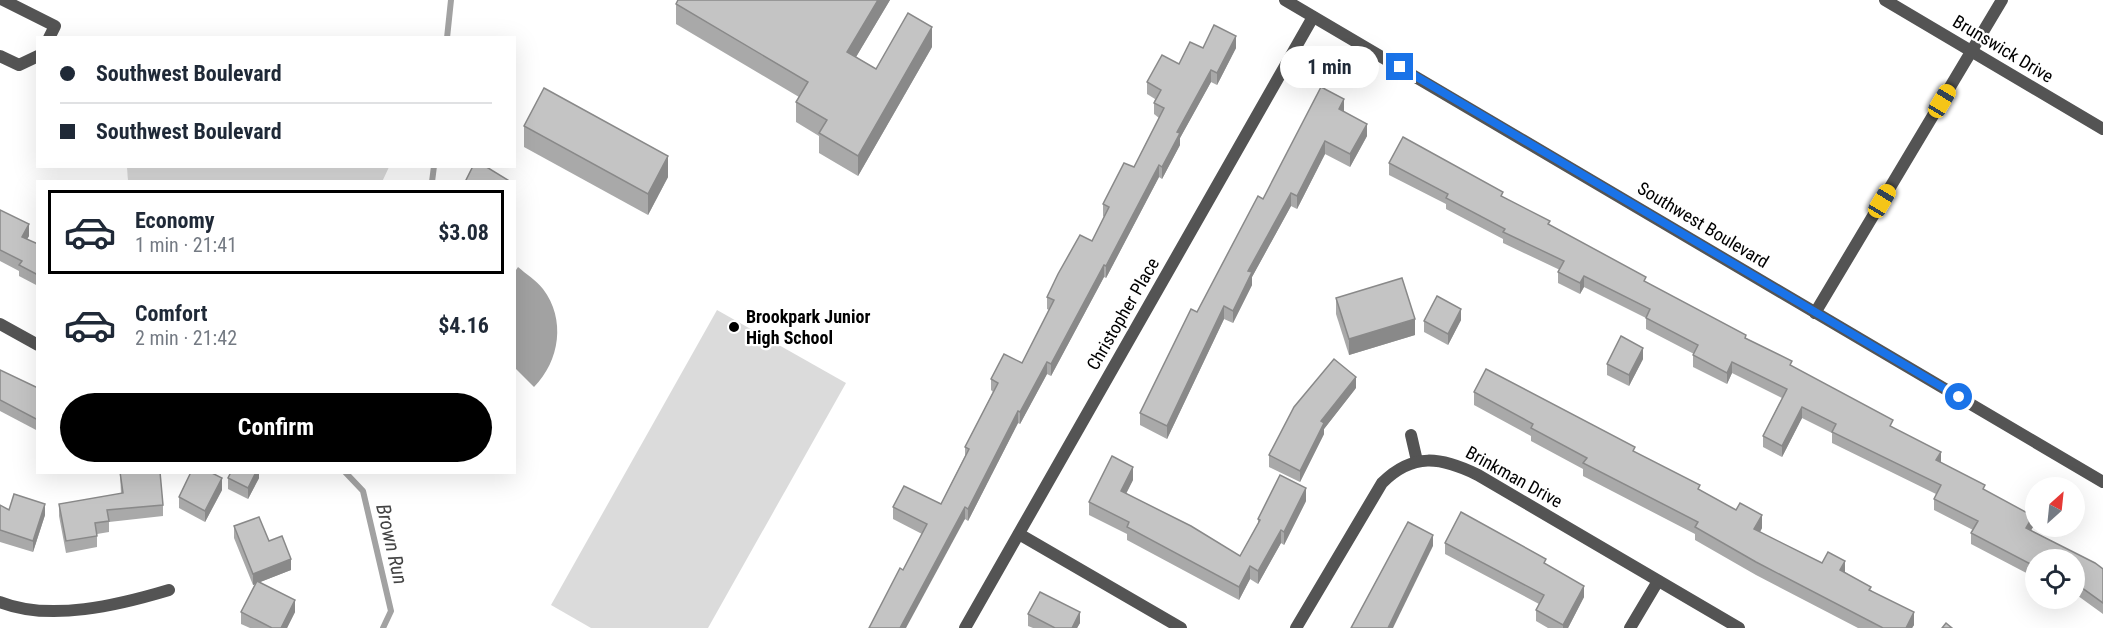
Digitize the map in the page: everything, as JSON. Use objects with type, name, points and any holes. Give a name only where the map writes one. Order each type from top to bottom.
[{"type":"street","points":[[3,0],[55,26],[50,36]]},
{"type":"street","name":"Southwest Boulevard","points":[[1285,0],[2103,482]]},
{"type":"street","name":"Brunswick Drive","points":[[1885,0],[2103,129]]},
{"type":"street","points":[[1815,313],[2002,0]]},
{"type":"street","name":"Christopher Place","points":[[965,628],[1312,17]]},
{"type":"street","points":[[0,56],[19,65],[36,57]]},
{"type":"street","points":[[0,324],[36,344]]},
{"type":"street","points":[[1411,435],[1417,461]]},
{"type":"street","name":"Brinkman Drive","points":[[1296,628],[1382,483],[1392,472],[1417,461],[1438,460],[1454,463],[1478,475],[1739,628]]},
{"type":"street","points":[[1018,534],[1181,628]]},
{"type":"street","points":[[1630,628],[1658,581]]},
{"type":"street","points":[[0,602],[44,610],[81,609],[114,605],[169,590]]},
{"type":"shaded area","points":[[127,168],[389,168],[383,180],[128,180]]},
{"type":"shaded area","points":[[518,267],[543,289],[555,313],[557,326],[557,340],[550,365],[534,387],[516,369],[516,270]]},
{"type":"shaded area","points":[[717,310],[846,383],[708,628],[591,628],[551,605]]},
{"type":"building","points":[[678,0],[878,0],[847,52],[876,69],[908,13],[932,27],[858,156],[819,133],[827,120],[796,102],[808,82],[676,4]]},
{"type":"building","points":[[1214,25],[1236,36],[1217,73],[1211,70],[1177,132],[1180,133],[1162,167],[1159,165],[1051,364],[1047,362],[1020,412],[1018,411],[968,509],[965,507],[900,628],[869,628],[900,568],[903,570],[927,524],[893,507],[904,486],[941,504],[969,449],[965,447],[998,383],[991,379],[1004,354],[1022,363],[1054,300],[1047,297],[1058,274],[1080,235],[1092,241],[1109,207],[1103,204],[1124,163],[1134,167],[1164,108],[1154,103],[1161,90],[1147,82],[1162,55],[1179,64],[1190,42],[1203,48]]},
{"type":"building","points":[[1321,87],[1344,99],[1339,109],[1367,124],[1350,154],[1325,141],[1297,196],[1291,193],[1248,271],[1252,272],[1233,311],[1224,306],[1167,426],[1140,413],[1191,309],[1197,312],[1258,196],[1263,199]]},
{"type":"building","points":[[544,88],[668,156],[648,194],[524,126]]},
{"type":"building","points":[[1403,137],[1503,192],[1501,196],[1550,221],[1548,224],[1646,277],[1644,281],[1746,335],[1745,338],[1792,361],[1790,365],[1893,420],[1890,426],[1941,452],[1936,460],[1985,485],[1983,489],[2025,512],[2025,537],[2044,537],[2067,549],[2025,549],[2025,561],[1971,533],[1978,521],[1934,499],[1941,485],[1832,432],[1836,424],[1802,407],[1782,446],[1763,436],[1787,389],[1732,362],[1727,373],[1693,355],[1698,345],[1646,318],[1650,309],[1584,276],[1580,283],[1558,272],[1564,261],[1503,232],[1505,229],[1446,198],[1448,194],[1389,163]]},
{"type":"building","points":[[472,168],[488,168],[508,180],[466,180]]},
{"type":"building","points":[[0,210],[29,224],[22,237],[36,243],[36,274],[19,265],[22,261],[0,250]]},
{"type":"building","points":[[1402,278],[1415,319],[1349,339],[1336,298]]},
{"type":"building","points":[[1437,296],[1461,309],[1448,334],[1424,321]]},
{"type":"building","points":[[1621,336],[1643,348],[1629,375],[1607,364]]},
{"type":"building","points":[[1334,359],[1356,377],[1321,421],[1324,423],[1300,471],[1269,455],[1294,407]]},
{"type":"building","points":[[1486,369],[1635,447],[1633,451],[1700,485],[1698,489],[1736,510],[1740,503],[1762,515],[1754,529],[1822,563],[1828,552],[1845,561],[1840,570],[1871,587],[1869,590],[1914,612],[1906,628],[1883,628],[1756,562],[1695,527],[1698,522],[1583,463],[1587,458],[1531,428],[1533,424],[1474,392]]},
{"type":"building","points":[[0,370],[36,387],[36,419],[0,400]]},
{"type":"building","points":[[1112,456],[1133,467],[1121,491],[1191,526],[1240,556],[1260,520],[1258,519],[1280,475],[1306,488],[1284,532],[1281,530],[1258,571],[1250,566],[1239,587],[1127,527],[1129,522],[1089,502]]},
{"type":"building","points":[[120,474],[160,474],[163,505],[107,510],[109,521],[95,523],[97,536],[66,541],[59,504],[123,493]]},
{"type":"building","points":[[190,474],[214,474],[222,478],[205,511],[179,497]]},
{"type":"building","points":[[230,474],[255,474],[248,488],[228,478]]},
{"type":"building","points":[[14,494],[45,504],[33,541],[0,530],[0,505],[9,510]]},
{"type":"building","points":[[1461,512],[1546,559],[1544,563],[1584,586],[1563,625],[1536,610],[1544,595],[1445,543]]},
{"type":"building","points":[[259,517],[269,541],[282,536],[291,559],[253,574],[234,526]]},
{"type":"building","points":[[1408,522],[1433,535],[1388,628],[1351,628]]},
{"type":"building","points":[[2085,558],[2103,569],[2103,603],[2085,590]]},
{"type":"building","points":[[257,581],[295,600],[281,628],[272,628],[241,612]]},
{"type":"building","points":[[1040,592],[1080,612],[1072,628],[1055,628],[1028,614]]},
{"type":"building","points":[[1946,623],[1952,628],[1942,628]]},
{"type":"waterway","name":"Brown Run","points":[[447,36],[451,0]]},
{"type":"waterway","name":"Brown Run","points":[[432,180],[434,168]]},
{"type":"waterway","name":"Brown Run","points":[[347,474],[363,491],[391,611],[383,628]]},
{"type":"place","name":"Brookpark Junior High School","points":[[734,327]]},
{"type":"route","points":[[1400,67],[1959,397]]}]
